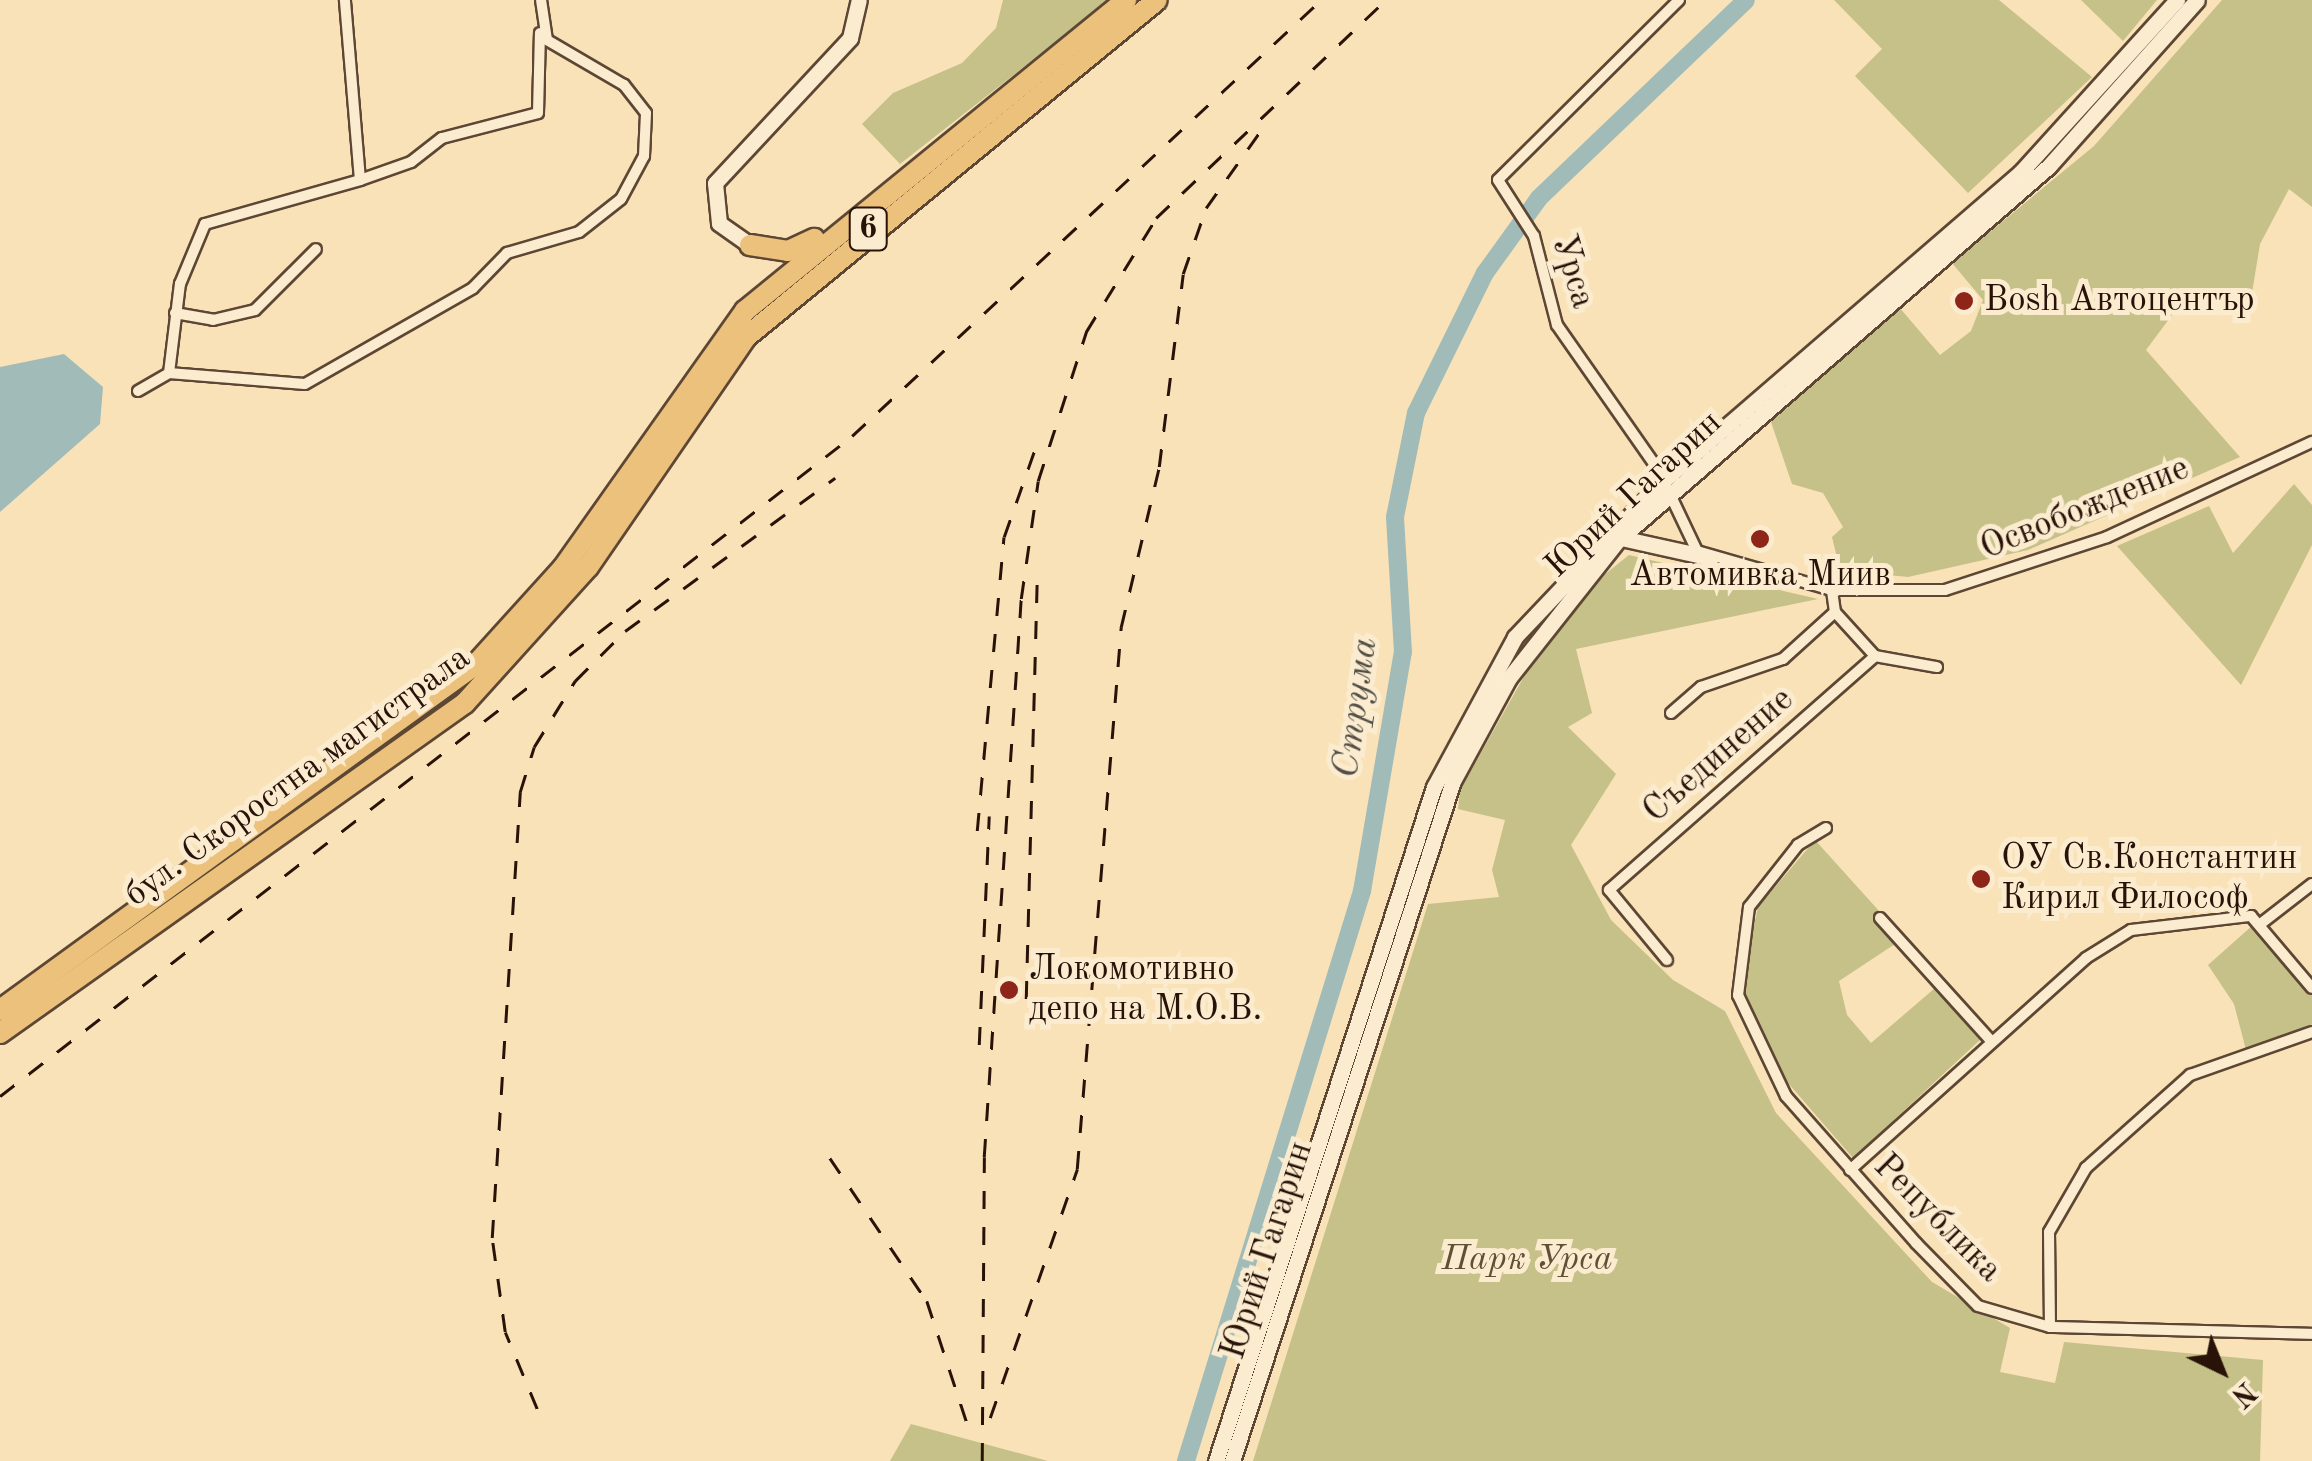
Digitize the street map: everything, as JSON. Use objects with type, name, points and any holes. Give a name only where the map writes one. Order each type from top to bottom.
[{"type":"highway","name":"бул. Скоростна магистрала","points":[[621,500],[726,331],[887,191],[1126,0]]},
{"type":"highway","name":"бул. Скоростна магистрала","points":[[0,1033],[101,949],[436,700],[520,620],[621,500],[720,370],[772,312],[1157,0]]},
{"type":"highway","points":[[750,245],[795,250],[887,191]]},
{"type":"highway","points":[[726,331],[766,274],[750,245]]},
{"type":"highway","name":"бул. Скоростна магистрала","points":[[0,1010],[101,949]]},
{"type":"street","points":[[345,0],[360,180]]},
{"type":"street","points":[[169,373],[175,313],[205,224],[411,162],[442,138],[538,114],[541,0]]},
{"type":"street","points":[[750,245],[719,223],[715,183],[850,38],[859,0]]},
{"type":"street","name":"Урса","points":[[1664,490],[1557,325],[1529,226],[1498,189],[1507,162],[1679,0]]},
{"type":"street","name":"Юрий Гагарин","points":[[1216,1461],[1445,760],[1537,608],[2020,172],[2177,0]]},
{"type":"street","name":"Юрий Гагарин","points":[[1232,1461],[1453,781],[1532,644],[1664,490],[2049,166],[2197,0]]},
{"type":"street","points":[[138,391],[169,373],[305,384],[474,288],[507,253],[579,232],[621,200],[644,156],[646,113],[624,86],[561,52],[540,28]]},
{"type":"street","points":[[175,313],[214,320],[256,310],[316,249]]},
{"type":"street","name":"Освобождение","points":[[1711,558],[1832,590],[1946,590],[2027,568],[2312,442]]},
{"type":"street","points":[[1664,490],[1688,543],[1711,558]]},
{"type":"street","points":[[1621,538],[1711,558]]},
{"type":"street","points":[[1832,590],[1834,612],[1875,656],[1937,667]]},
{"type":"street","points":[[1671,713],[1701,688],[1783,659],[1834,612]]},
{"type":"street","name":"Съединение","points":[[1667,960],[1609,890],[1875,656]]},
{"type":"street","name":"Република","points":[[1826,828],[1798,845],[1749,907],[1738,995],[1786,1096],[1978,1306],[2050,1327],[2312,1334]]},
{"type":"street","points":[[2263,922],[2312,884]]},
{"type":"street","points":[[1850,1170],[2086,958],[2132,930],[2230,915],[2263,922],[2312,988]]},
{"type":"street","points":[[1880,918],[1992,1042]]},
{"type":"street","points":[[2050,1327],[2049,1232],[2086,1168],[2190,1076],[2312,1032]]},
{"type":"green space","points":[[1003,0],[1109,0],[900,164],[862,124],[893,93],[962,63],[996,28]]},
{"type":"green space","points":[[1834,0],[1999,0],[2092,77],[1968,193],[1855,76],[1882,49]]},
{"type":"green space","points":[[2081,0],[2157,0],[2123,41]]},
{"type":"green space","points":[[2222,0],[2312,0],[2312,207],[2289,189],[2260,244],[2252,293],[2175,311],[2146,350],[2240,457],[2028,550],[1908,577],[1840,570],[1832,537],[1843,527],[1823,493],[1792,484],[1771,422],[1899,307],[1940,355],[1971,331],[1983,300],[1952,263],[2094,146]]},
{"type":"green space","points":[[2294,484],[2312,505],[2312,545],[2241,685],[2117,546],[2209,506],[2233,553]]},
{"type":"green space","name":"Парк Урса","points":[[1629,555],[1818,599],[1576,649],[1592,713],[1568,727],[1616,774],[1571,845],[1611,920],[1673,980],[1725,1011],[1776,1113],[1932,1282],[2010,1328],[2000,1372],[2055,1383],[2064,1342],[2263,1360],[2260,1461],[1253,1461],[1428,904],[1499,897],[1492,870],[1505,820],[1458,809],[1460,790],[1544,641],[1579,595]]},
{"type":"green space","points":[[1815,840],[1880,912],[1874,919],[1895,944],[1839,981],[1847,1015],[1871,1043],[1935,988],[1981,1039],[1853,1158],[1782,1076],[1741,984],[1758,907]]},
{"type":"green space","points":[[2253,925],[2312,995],[2312,1024],[2246,1050],[2234,1004],[2208,965]]},
{"type":"green space","points":[[911,1424],[1048,1461],[890,1461]]},
{"type":"water","points":[[64,354],[103,387],[100,424],[0,512],[0,367]]},
{"type":"waterway","name":"Струма","points":[[1186,1461],[1362,891],[1403,652],[1395,517],[1416,413],[1485,273],[1539,198],[1746,0]]},
{"type":"railway","points":[[0,1096],[852,436],[1321,0]]},
{"type":"railway","points":[[982,1461],[984,1157],[1021,599],[1038,481],[1086,332],[1156,218],[1386,0]]},
{"type":"railway","points":[[990,1418],[1077,1169],[1121,627],[1159,467],[1183,274],[1206,208],[1262,129]]},
{"type":"railway","points":[[977,831],[1004,537],[1035,449]]},
{"type":"railway","points":[[537,1409],[505,1332],[492,1238],[520,792],[534,747],[575,681],[625,631],[835,478]]},
{"type":"railway","points":[[1026,999],[1037,568]]},
{"type":"railway","points":[[979,1045],[989,816]]},
{"type":"railway","points":[[830,1158],[927,1301],[970,1432]]},
{"type":"place","name":"Bosh Автоцентър","points":[[1964,301]]},
{"type":"place","name":"Автомивка Миив","points":[[1760,539]]},
{"type":"place","name":"ОУ Св.Константин Кирил Философ","points":[[1981,879]]},
{"type":"place","name":"Локомотивно депо на М.О.В.","points":[[1009,990]]}]
